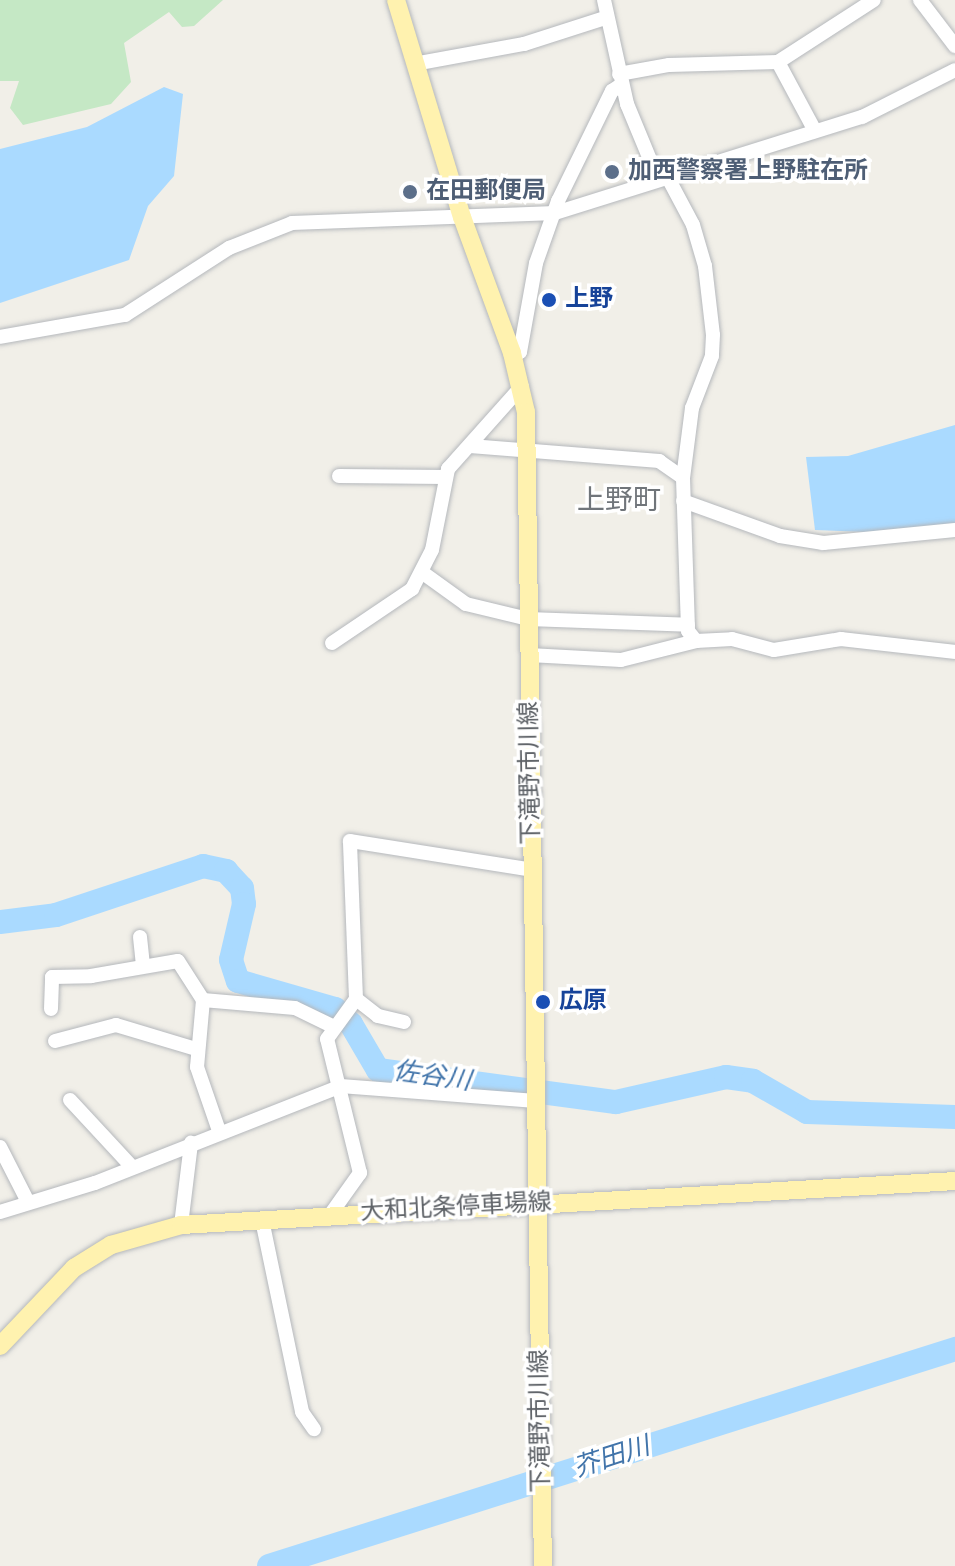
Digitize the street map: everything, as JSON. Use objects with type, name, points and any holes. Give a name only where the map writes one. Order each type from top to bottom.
[{"type":"main road","name":"下滝野市川線","points":[[396,0],[462,217],[522,386],[526,451],[543,1566]]},
{"type":"main road","name":"大和北条停車場線","points":[[0,1346],[74,1268],[111,1245],[181,1225],[955,1181]]},
{"type":"street","points":[[604,0],[605,18],[620,79],[662,177],[697,239],[713,335],[709,366],[692,408],[683,478],[688,625],[696,641]]},
{"type":"street","points":[[512,353],[520,352],[536,263],[555,213],[620,79],[669,65],[778,62],[874,0]]},
{"type":"street","points":[[920,0],[955,46]]},
{"type":"street","points":[[414,64],[524,44],[605,18]]},
{"type":"street","points":[[778,62],[815,131]]},
{"type":"street","points":[[0,337],[125,315],[229,248],[292,223],[555,213],[815,131],[914,94],[955,70]]},
{"type":"street","points":[[332,643],[412,589],[423,573],[440,522],[446,477],[522,386]]},
{"type":"street","points":[[470,446],[659,461],[683,478]]},
{"type":"street","points":[[339,476],[446,477]]},
{"type":"street","points":[[683,501],[780,536],[823,543],[955,530]]},
{"type":"street","points":[[423,573],[466,604],[528,619],[688,625]]},
{"type":"street","points":[[529,655],[621,660],[696,641],[732,639],[774,650],[841,639],[955,652]]},
{"type":"street","points":[[330,1215],[360,1173],[327,1039],[332,1026],[356,999],[350,841],[533,870]]},
{"type":"street","points":[[140,937],[143,966]]},
{"type":"street","points":[[51,1009],[52,977],[91,976],[178,961],[203,1000],[196,1049],[219,1131]]},
{"type":"street","points":[[356,999],[378,1016],[404,1022]]},
{"type":"street","points":[[203,1000],[295,1008],[332,1026]]},
{"type":"street","points":[[55,1041],[116,1025],[196,1049]]},
{"type":"street","points":[[0,1212],[27,1200],[132,1167],[341,1086],[535,1093]]},
{"type":"street","points":[[70,1100],[132,1167]]},
{"type":"street","points":[[181,1225],[191,1143]]},
{"type":"street","points":[[0,1147],[27,1200]]},
{"type":"street","points":[[262,1220],[302,1412],[314,1429]]},
{"type":"green space","points":[[0,0],[223,0],[194,26],[182,27],[169,12],[124,43],[131,82],[111,104],[23,125],[10,108],[19,81],[0,81]]},
{"type":"water","points":[[164,87],[183,94],[174,176],[148,206],[129,260],[0,303],[0,149],[87,127]]},
{"type":"water","points":[[955,425],[955,524],[892,533],[815,530],[806,457],[848,456]]},
{"type":"waterway","name":"佐谷川","points":[[0,922],[56,915],[203,866],[226,871],[242,888],[244,904],[231,960],[238,981],[335,1009],[351,1024],[378,1070],[616,1102],[726,1077],[753,1081],[807,1112],[955,1117]]},
{"type":"waterway","name":"芥田川","points":[[269,1566],[955,1349]]},
{"type":"place","name":"加西警察署上野駐在所","points":[[612,172]]},
{"type":"place","name":"在田郵便局","points":[[410,192]]},
{"type":"place","name":"上野","points":[[549,300]]},
{"type":"place","name":"広原","points":[[543,1002]]},
{"type":"district","name":"上野町","points":[[619,501]]}]
